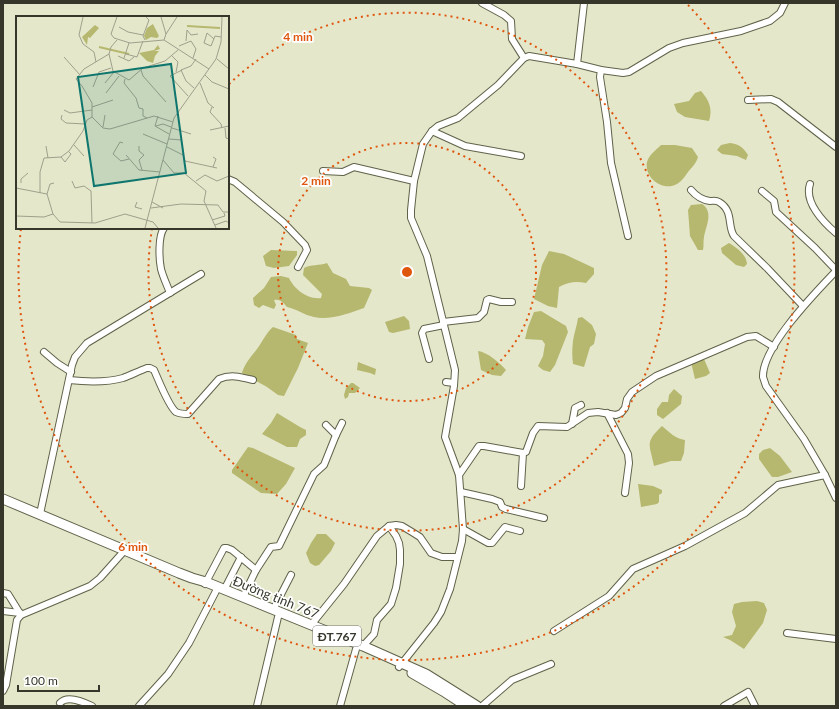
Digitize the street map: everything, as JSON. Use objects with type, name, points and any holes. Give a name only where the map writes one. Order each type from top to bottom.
[{"type":"main road","name":"Đường tỉnh 767","points":[[3,499],[359,647]]},
{"type":"main road","name":"Đường tỉnh 767","points":[[220,590],[243,597],[275,613],[311,625],[401,666],[465,706]]},
{"type":"main road","name":"Đường tỉnh 767","points":[[401,666],[426,674],[476,706]]},
{"type":"street","points":[[482,3],[504,15],[511,21],[512,39],[524,58]]},
{"type":"street","points":[[577,64],[584,3]]},
{"type":"street","points":[[401,666],[441,612],[450,589],[462,541],[463,530],[459,474],[445,437],[454,383],[453,359],[427,256],[412,218],[411,210],[414,181],[423,144],[432,131],[438,126],[458,118],[498,85],[524,58],[532,56],[601,70],[623,73],[629,72],[669,48],[683,43],[741,31],[770,21],[780,13],[785,3]]},
{"type":"street","points":[[601,70],[600,77],[607,122],[611,163],[628,236]]},
{"type":"street","points":[[748,100],[771,100],[778,102],[836,147]]},
{"type":"street","points":[[432,131],[465,146],[521,156]]},
{"type":"street","points":[[323,171],[343,172],[354,167],[414,181]]},
{"type":"street","points":[[229,179],[235,182],[277,217],[305,245],[306,250],[298,267]]},
{"type":"street","points":[[810,184],[809,191],[812,202],[822,219],[836,233]]},
{"type":"street","points":[[691,190],[699,198],[719,202],[728,212],[732,233],[734,236],[767,268],[802,306]]},
{"type":"street","points":[[762,191],[774,201],[776,212],[815,248],[836,270],[802,306],[786,328],[766,362],[763,377],[766,386],[804,439],[825,475],[836,498]]},
{"type":"street","points":[[164,229],[160,237],[160,262],[161,270],[170,293]]},
{"type":"street","points":[[40,514],[70,372],[75,357],[88,343],[201,274]]},
{"type":"street","points":[[429,359],[422,333],[424,329],[443,323],[478,318],[484,312],[488,299],[501,302],[512,302]]},
{"type":"street","points":[[459,474],[479,446],[523,453],[528,450],[533,433],[538,426],[561,428],[567,427],[588,413],[598,412],[616,415],[621,413],[625,408],[627,399],[632,392],[656,376],[747,337],[756,336],[774,347]]},
{"type":"street","points":[[44,352],[57,364],[70,372]]},
{"type":"street","points":[[69,380],[91,382],[123,378],[150,368],[154,370],[172,407],[177,412],[183,414],[188,414],[219,379],[233,376],[253,380]]},
{"type":"street","points":[[446,382],[454,383]]},
{"type":"street","points":[[572,424],[575,408],[581,405]]},
{"type":"street","points":[[607,413],[628,454],[629,463],[625,493]]},
{"type":"street","points":[[243,597],[256,570],[271,548],[279,546],[314,474],[324,465],[342,423]]},
{"type":"street","points":[[326,425],[336,435]]},
{"type":"street","points":[[521,486],[523,453]]},
{"type":"street","points":[[554,631],[609,596],[633,569],[685,546],[745,512],[778,485],[825,475]]},
{"type":"street","points":[[461,492],[500,502],[502,507],[506,509],[544,518]]},
{"type":"street","points":[[311,625],[344,584],[377,536],[389,526],[402,526],[420,537],[431,553],[442,557],[457,557]]},
{"type":"street","points":[[340,706],[359,647],[374,634],[377,620],[391,604],[396,588],[400,543],[389,526]]},
{"type":"street","points":[[463,530],[488,543],[492,543],[505,527],[520,531]]},
{"type":"street","points":[[205,584],[224,548],[232,550],[256,570]]},
{"type":"street","points":[[3,611],[21,614],[90,586],[100,578],[125,550]]},
{"type":"street","points":[[139,706],[168,674],[189,643],[241,557]]},
{"type":"street","points":[[257,706],[275,613],[291,575]]},
{"type":"street","points":[[3,593],[8,594],[21,614]]},
{"type":"street","points":[[3,691],[6,685],[17,620],[21,614]]},
{"type":"street","points":[[787,633],[836,639]]},
{"type":"street","points":[[3,657],[11,658]]},
{"type":"street","points":[[482,706],[512,680],[550,664]]},
{"type":"street","points":[[724,706],[748,692],[755,706]]},
{"type":"street","points":[[60,703],[62,700],[66,699],[92,706]]},
{"type":"shaded area","points":[[701,91],[710,105],[711,113],[709,121],[685,117],[677,112],[674,104],[689,101],[695,93]]},
{"type":"shaded area","points":[[730,143],[740,146],[744,150],[748,155],[746,160],[737,156],[722,154],[717,150],[721,145]]},
{"type":"shaded area","points":[[661,145],[675,145],[692,148],[698,157],[695,164],[682,180],[672,186],[661,185],[651,178],[648,173],[647,162],[649,157]]},
{"type":"shaded area","points":[[702,204],[708,211],[708,219],[703,250],[698,250],[690,236],[688,210],[691,205]]},
{"type":"shaded area","points":[[729,243],[738,249],[745,257],[747,264],[744,267],[736,265],[722,253],[721,248]]},
{"type":"shaded area","points":[[271,250],[297,251],[297,255],[289,266],[274,268],[266,266],[263,256]]},
{"type":"shaded area","points":[[549,251],[564,254],[594,268],[594,274],[586,283],[572,282],[559,287],[557,308],[548,306],[534,299],[542,265]]},
{"type":"shaded area","points":[[327,263],[333,273],[346,279],[350,286],[369,288],[372,290],[364,308],[339,316],[320,318],[310,316],[287,307],[280,300],[274,300],[276,305],[274,309],[263,305],[259,308],[254,305],[253,298],[264,288],[271,277],[281,276],[289,278],[294,286],[302,293],[311,297],[321,298],[322,294],[303,275],[304,268]]},
{"type":"shaded area","points":[[541,311],[566,326],[568,332],[555,365],[550,372],[543,370],[538,366],[543,356],[545,344],[542,340],[525,339],[534,312]]},
{"type":"shaded area","points":[[404,316],[409,321],[410,329],[393,333],[389,332],[385,322]]},
{"type":"shaded area","points":[[582,317],[592,325],[596,334],[594,344],[590,347],[584,367],[573,364],[572,356],[573,341],[578,318]]},
{"type":"shaded area","points":[[273,327],[296,335],[297,339],[308,343],[298,368],[284,396],[278,395],[242,373],[248,360]]},
{"type":"shaded area","points":[[478,351],[497,361],[506,370],[501,376],[492,375],[481,370]]},
{"type":"shaded area","points":[[704,359],[710,373],[706,376],[695,379],[691,362]]},
{"type":"shaded area","points":[[358,362],[376,369],[375,375],[357,370]]},
{"type":"shaded area","points":[[351,383],[360,388],[355,393],[349,393],[348,397],[345,399],[344,395],[346,388]]},
{"type":"shaded area","points":[[674,389],[682,396],[681,404],[663,419],[657,415],[657,409],[662,402],[668,402],[669,395]]},
{"type":"shaded area","points":[[277,413],[306,430],[306,435],[300,439],[297,447],[287,447],[262,434]]},
{"type":"shaded area","points":[[662,426],[676,437],[685,440],[684,453],[681,461],[671,461],[654,466],[650,444],[653,436]]},
{"type":"shaded area","points":[[248,447],[295,468],[286,484],[277,494],[261,493],[232,473],[232,470]]},
{"type":"shaded area","points":[[770,448],[780,456],[792,472],[778,477],[772,477],[759,459],[759,454],[763,450]]},
{"type":"shaded area","points":[[638,484],[653,486],[662,490],[662,493],[659,495],[659,502],[657,504],[641,507]]},
{"type":"shaded area","points":[[317,534],[326,534],[335,543],[331,551],[319,565],[315,566],[310,563],[306,553]]},
{"type":"shaded area","points":[[757,601],[764,603],[767,610],[763,623],[744,649],[723,637],[732,635],[736,626],[732,612],[734,604]]}]
